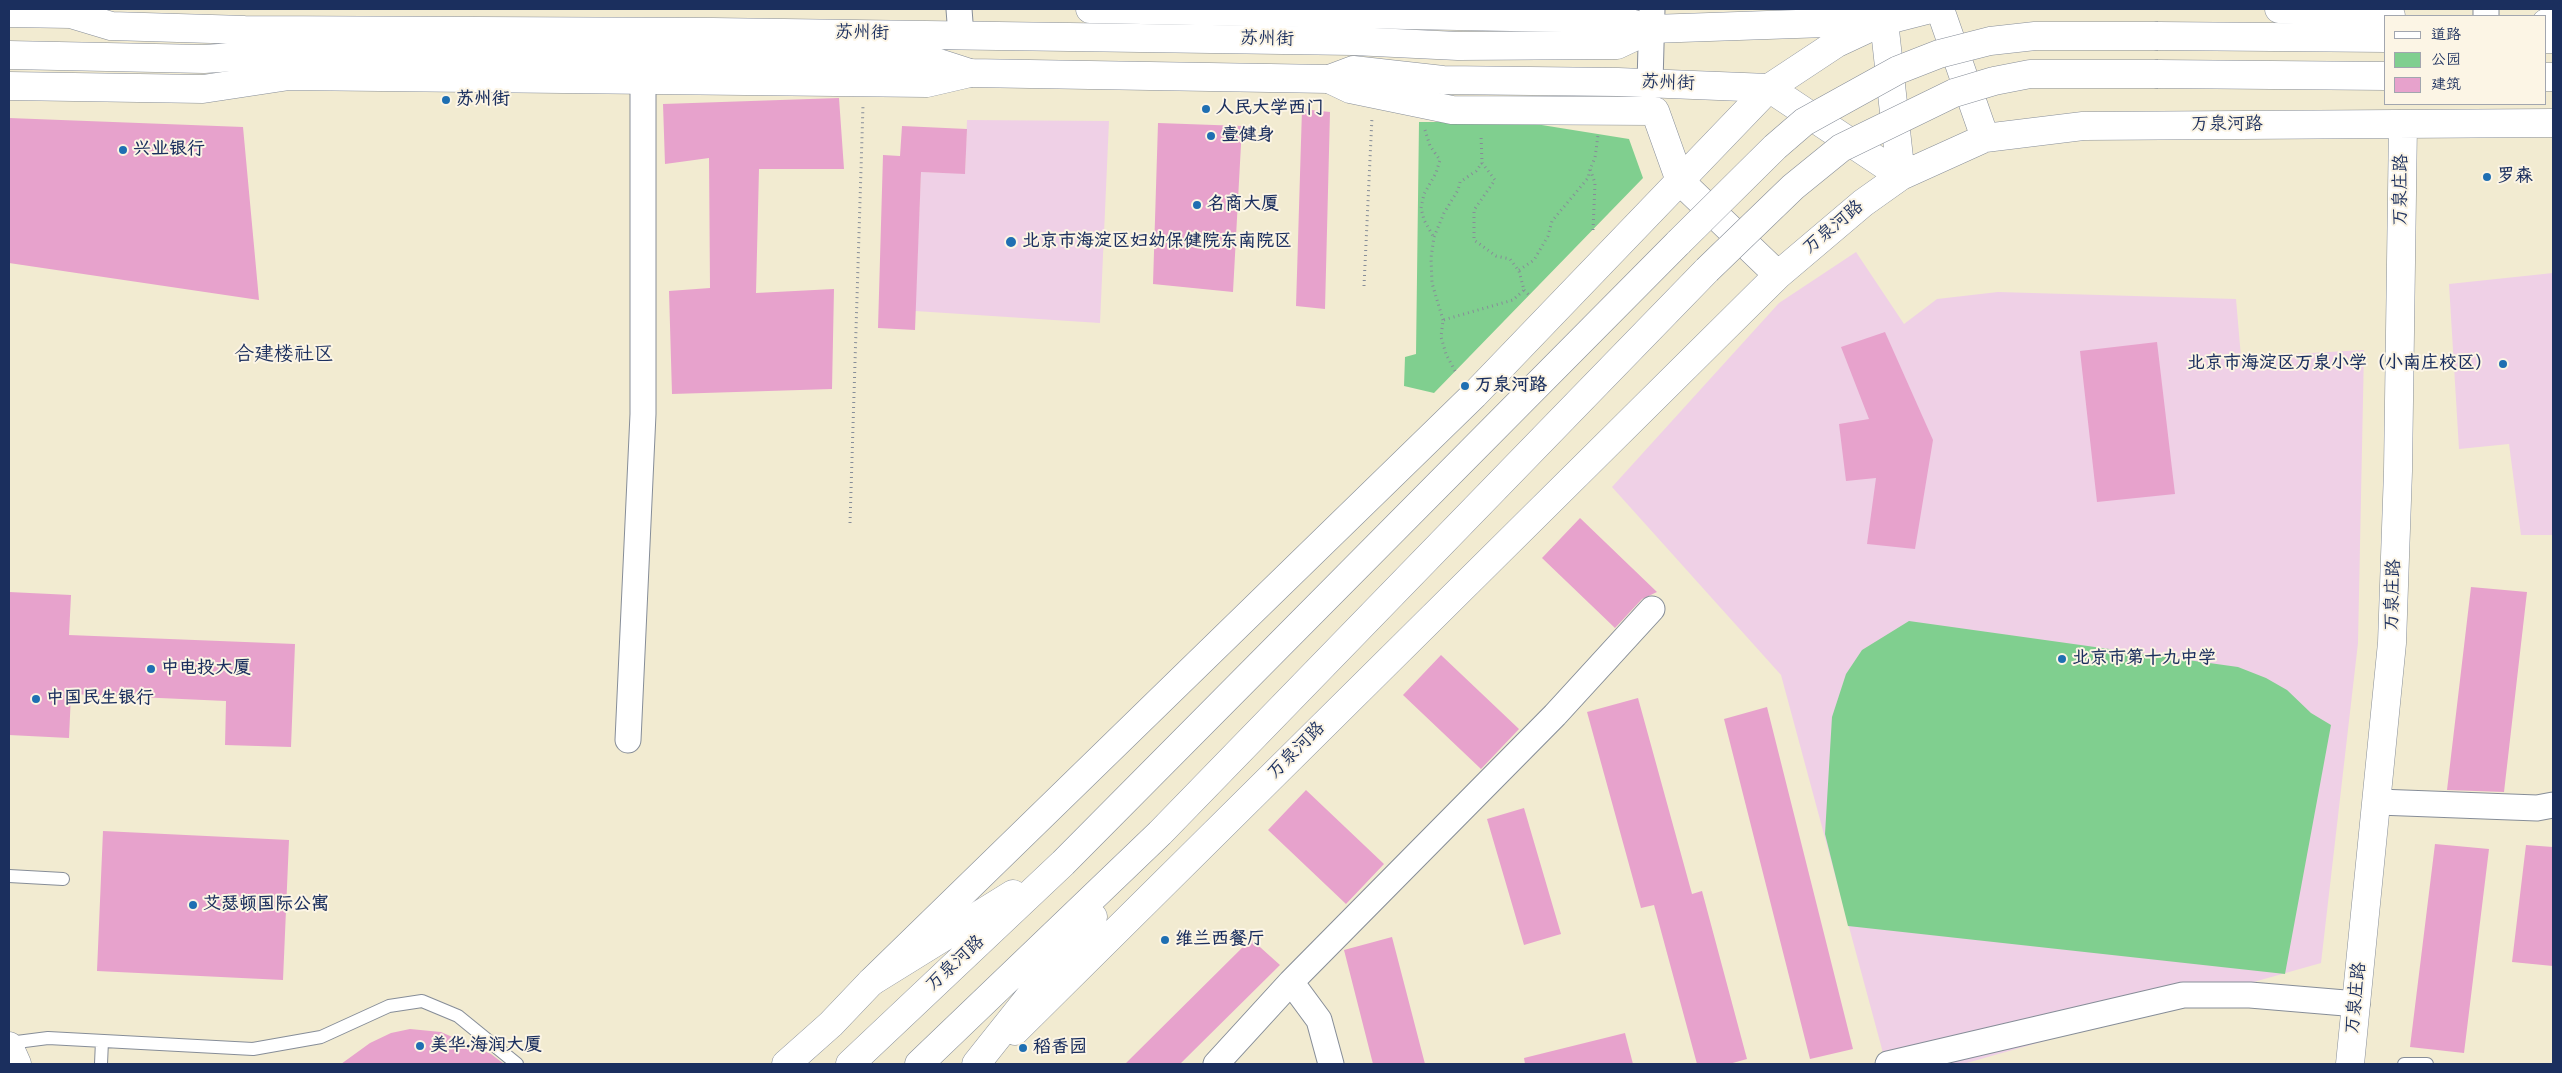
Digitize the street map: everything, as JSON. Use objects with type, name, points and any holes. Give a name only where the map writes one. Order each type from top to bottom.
[{"type":"main road","name":"苏州街","points":[[1090,9],[1616,19],[1884,21]]},
{"type":"main road","points":[[786,1064],[831,1024],[871,982],[1474,395],[1769,88],[1837,43],[1884,21],[1931,9]]},
{"type":"main road","points":[[1940,9],[1985,138]]},
{"type":"main road","points":[[2279,9],[2384,16]]},
{"type":"main road","name":"苏州街","points":[[9,13],[78,12],[111,26],[245,30],[380,29],[1353,41],[1458,46],[1617,45],[1652,19]]},
{"type":"main road","points":[[1884,21],[1901,176]]},
{"type":"main road","name":"万泉河路","points":[[850,1064],[1063,863],[1679,242],[1775,147],[1804,122],[1898,70],[1939,54],[1990,42],[2035,36],[2384,38]]},
{"type":"main road","name":"苏州街","points":[[9,56],[204,59],[326,51],[939,63],[970,74]]},
{"type":"main road","name":"苏州街","points":[[9,86],[203,89],[290,76],[927,83],[970,74],[1329,79],[1353,70],[1443,80],[1650,83],[1769,88]]},
{"type":"main road","points":[[919,1064],[1160,833],[1707,270],[1793,187],[1841,148],[1954,93],[1994,81],[2030,74],[2384,76]]},
{"type":"main road","name":"苏州街","points":[[1329,79],[1350,89],[1452,110],[1655,111],[1680,181]]},
{"type":"main road","points":[[1769,88],[1901,176]]},
{"type":"main road","name":"万泉河路","points":[[977,1064],[1778,275],[1856,209],[1901,176],[1985,138],[2083,126],[2553,123]]},
{"type":"main road","name":"万泉庄路","points":[[2350,1064],[2378,802],[2393,634],[2398,471],[2402,124]]},
{"type":"main road","points":[[1680,181],[1778,275]]},
{"type":"main road","points":[[977,1064],[1160,833]]},
{"type":"main road","points":[[871,982],[1063,863]]},
{"type":"main road","points":[[9,1044],[17,1064]]},
{"type":"street","points":[[959,9],[961,36]]},
{"type":"street","points":[[1650,83],[1652,19]]},
{"type":"street","points":[[628,740],[643,414],[643,80]]},
{"type":"street","points":[[1216,1064],[1291,982],[1555,715],[1652,610]]},
{"type":"street","points":[[2378,802],[2537,808],[2553,805]]},
{"type":"street","points":[[1291,982],[1319,1020],[1330,1064]]},
{"type":"street","points":[[1888,1064],[2183,995],[2250,994],[2357,1004]]},
{"type":"lane","points":[[9,876],[63,879]]},
{"type":"lane","points":[[9,1044],[48,1038],[253,1049],[321,1037],[390,1006],[422,1000],[458,1016],[517,1064]]},
{"type":"lane","points":[[101,1064],[102,1041]]},
{"type":"lane","points":[[2404,1064],[2427,1064]]},
{"type":"path","points":[[850,523],[864,82]]},
{"type":"path","points":[[1364,286],[1372,111]]},
{"type":"path","points":[[1426,122],[1424,132],[1440,160],[1436,173],[1424,194],[1421,208],[1424,220],[1434,237]]},
{"type":"path","points":[[1455,371],[1446,354],[1441,337],[1443,320],[1432,283],[1431,258],[1434,237],[1444,213],[1458,190],[1460,182],[1476,172],[1482,163],[1481,131]]},
{"type":"path","points":[[1519,270],[1534,260],[1548,236],[1552,221],[1588,178],[1595,158],[1598,134]]},
{"type":"path","points":[[1482,163],[1495,180],[1474,210],[1474,240],[1496,256],[1510,259],[1519,270],[1524,290],[1529,295]]},
{"type":"path","points":[[1590,169],[1595,183],[1593,230]]},
{"type":"path","points":[[1443,320],[1508,302],[1524,290]]},
{"type":"shaded area","name":"北京市海淀区妇幼保健院东南院区","points":[[967,120],[1109,121],[1100,323],[915,311],[921,172],[965,173]]},
{"type":"shaded area","name":"北京市第十九中学","points":[[1856,252],[1904,324],[1937,299],[1998,292],[2236,299],[2241,357],[2364,350],[2358,643],[2321,963],[1963,1064],[1886,1064],[1781,675],[1612,487],[1779,303]]},
{"type":"shaded area","name":"北京市海淀区万泉小学（小南庄校区）","points":[[2553,273],[2553,535],[2521,535],[2509,444],[2459,449],[2449,284]]},
{"type":"green space","points":[[1419,122],[1523,122],[1629,139],[1643,178],[1434,393],[1404,386],[1405,357],[1416,354]]},
{"type":"green space","points":[[1909,621],[2238,667],[2266,678],[2287,690],[2311,713],[2331,725],[2285,974],[1848,926],[1825,834],[1832,717],[1846,674],[1862,650]]},
{"type":"building","points":[[839,98],[844,169],[759,169],[756,293],[834,289],[832,389],[672,394],[669,291],[710,288],[709,158],[665,164],[663,104]]},
{"type":"building","points":[[1302,109],[1330,112],[1325,309],[1296,306]]},
{"type":"building","points":[[9,118],[243,127],[259,300],[9,263]]},
{"type":"building","name":"名商大厦","points":[[1158,123],[1242,126],[1233,292],[1153,284]]},
{"type":"building","points":[[902,126],[967,129],[965,174],[921,172],[915,330],[878,328],[883,155],[900,156]]},
{"type":"building","points":[[1885,332],[1933,440],[1915,549],[1867,544],[1876,478],[1846,481],[1839,424],[1869,419],[1841,347]]},
{"type":"building","points":[[2157,342],[2175,494],[2097,502],[2080,351]]},
{"type":"building","points":[[1580,518],[1657,592],[1642,599],[1615,628],[1542,558]]},
{"type":"building","points":[[2471,587],[2527,592],[2504,792],[2447,790]]},
{"type":"building","name":"中电投大厦","points":[[9,592],[71,595],[69,635],[295,644],[291,747],[225,745],[226,701],[71,694],[69,738],[9,735]]},
{"type":"building","points":[[1441,655],[1519,729],[1481,769],[1403,695]]},
{"type":"building","points":[[1638,698],[1692,894],[1702,891],[1747,1059],[1729,1064],[1697,1064],[1654,905],[1641,908],[1587,712]]},
{"type":"building","points":[[1767,707],[1853,1049],[1810,1059],[1724,719]]},
{"type":"building","points":[[1306,790],[1384,864],[1346,904],[1268,830]]},
{"type":"building","points":[[1524,808],[1561,934],[1524,945],[1487,819]]},
{"type":"building","name":"艾瑟顿国际公寓","points":[[103,831],[289,840],[283,980],[97,971]]},
{"type":"building","points":[[2435,844],[2489,849],[2464,1053],[2410,1047]]},
{"type":"building","points":[[2526,845],[2553,847],[2553,966],[2512,962]]},
{"type":"building","points":[[1392,937],[1425,1064],[1373,1064],[1344,950]]},
{"type":"building","points":[[1251,939],[1280,965],[1180,1064],[1125,1064]]},
{"type":"building","name":"美华·海润大厦","points":[[410,1029],[441,1032],[491,1054],[504,1064],[341,1064],[370,1043],[391,1033]]},
{"type":"building","points":[[1625,1033],[1633,1064],[1525,1064],[1524,1058]]},
{"type":"place","name":"苏州街","points":[[446,100]]},
{"type":"place","name":"人民大学西门","points":[[1206,109]]},
{"type":"place","name":"壹健身","points":[[1211,136]]},
{"type":"place","name":"兴业银行","points":[[123,150]]},
{"type":"place","name":"罗森","points":[[2487,177]]},
{"type":"place","name":"名商大厦","points":[[1197,205]]},
{"type":"place","name":"北京市海淀区妇幼保健院东南院区","points":[[1011,242]]},
{"type":"place","name":"北京市海淀区万泉小学（小南庄校区）","points":[[2503,364]]},
{"type":"place","name":"万泉河路","points":[[1465,386]]},
{"type":"place","name":"北京市第十九中学","points":[[2062,659]]},
{"type":"place","name":"中电投大厦","points":[[151,669]]},
{"type":"place","name":"中国民生银行","points":[[36,699]]},
{"type":"place","name":"艾瑟顿国际公寓","points":[[193,905]]},
{"type":"place","name":"维兰西餐厅","points":[[1165,940]]},
{"type":"place","name":"美华·海润大厦","points":[[420,1046]]},
{"type":"place","name":"稻香园","points":[[1023,1048]]},
{"type":"district","name":"合建楼社区","points":[[284,356]]}]
